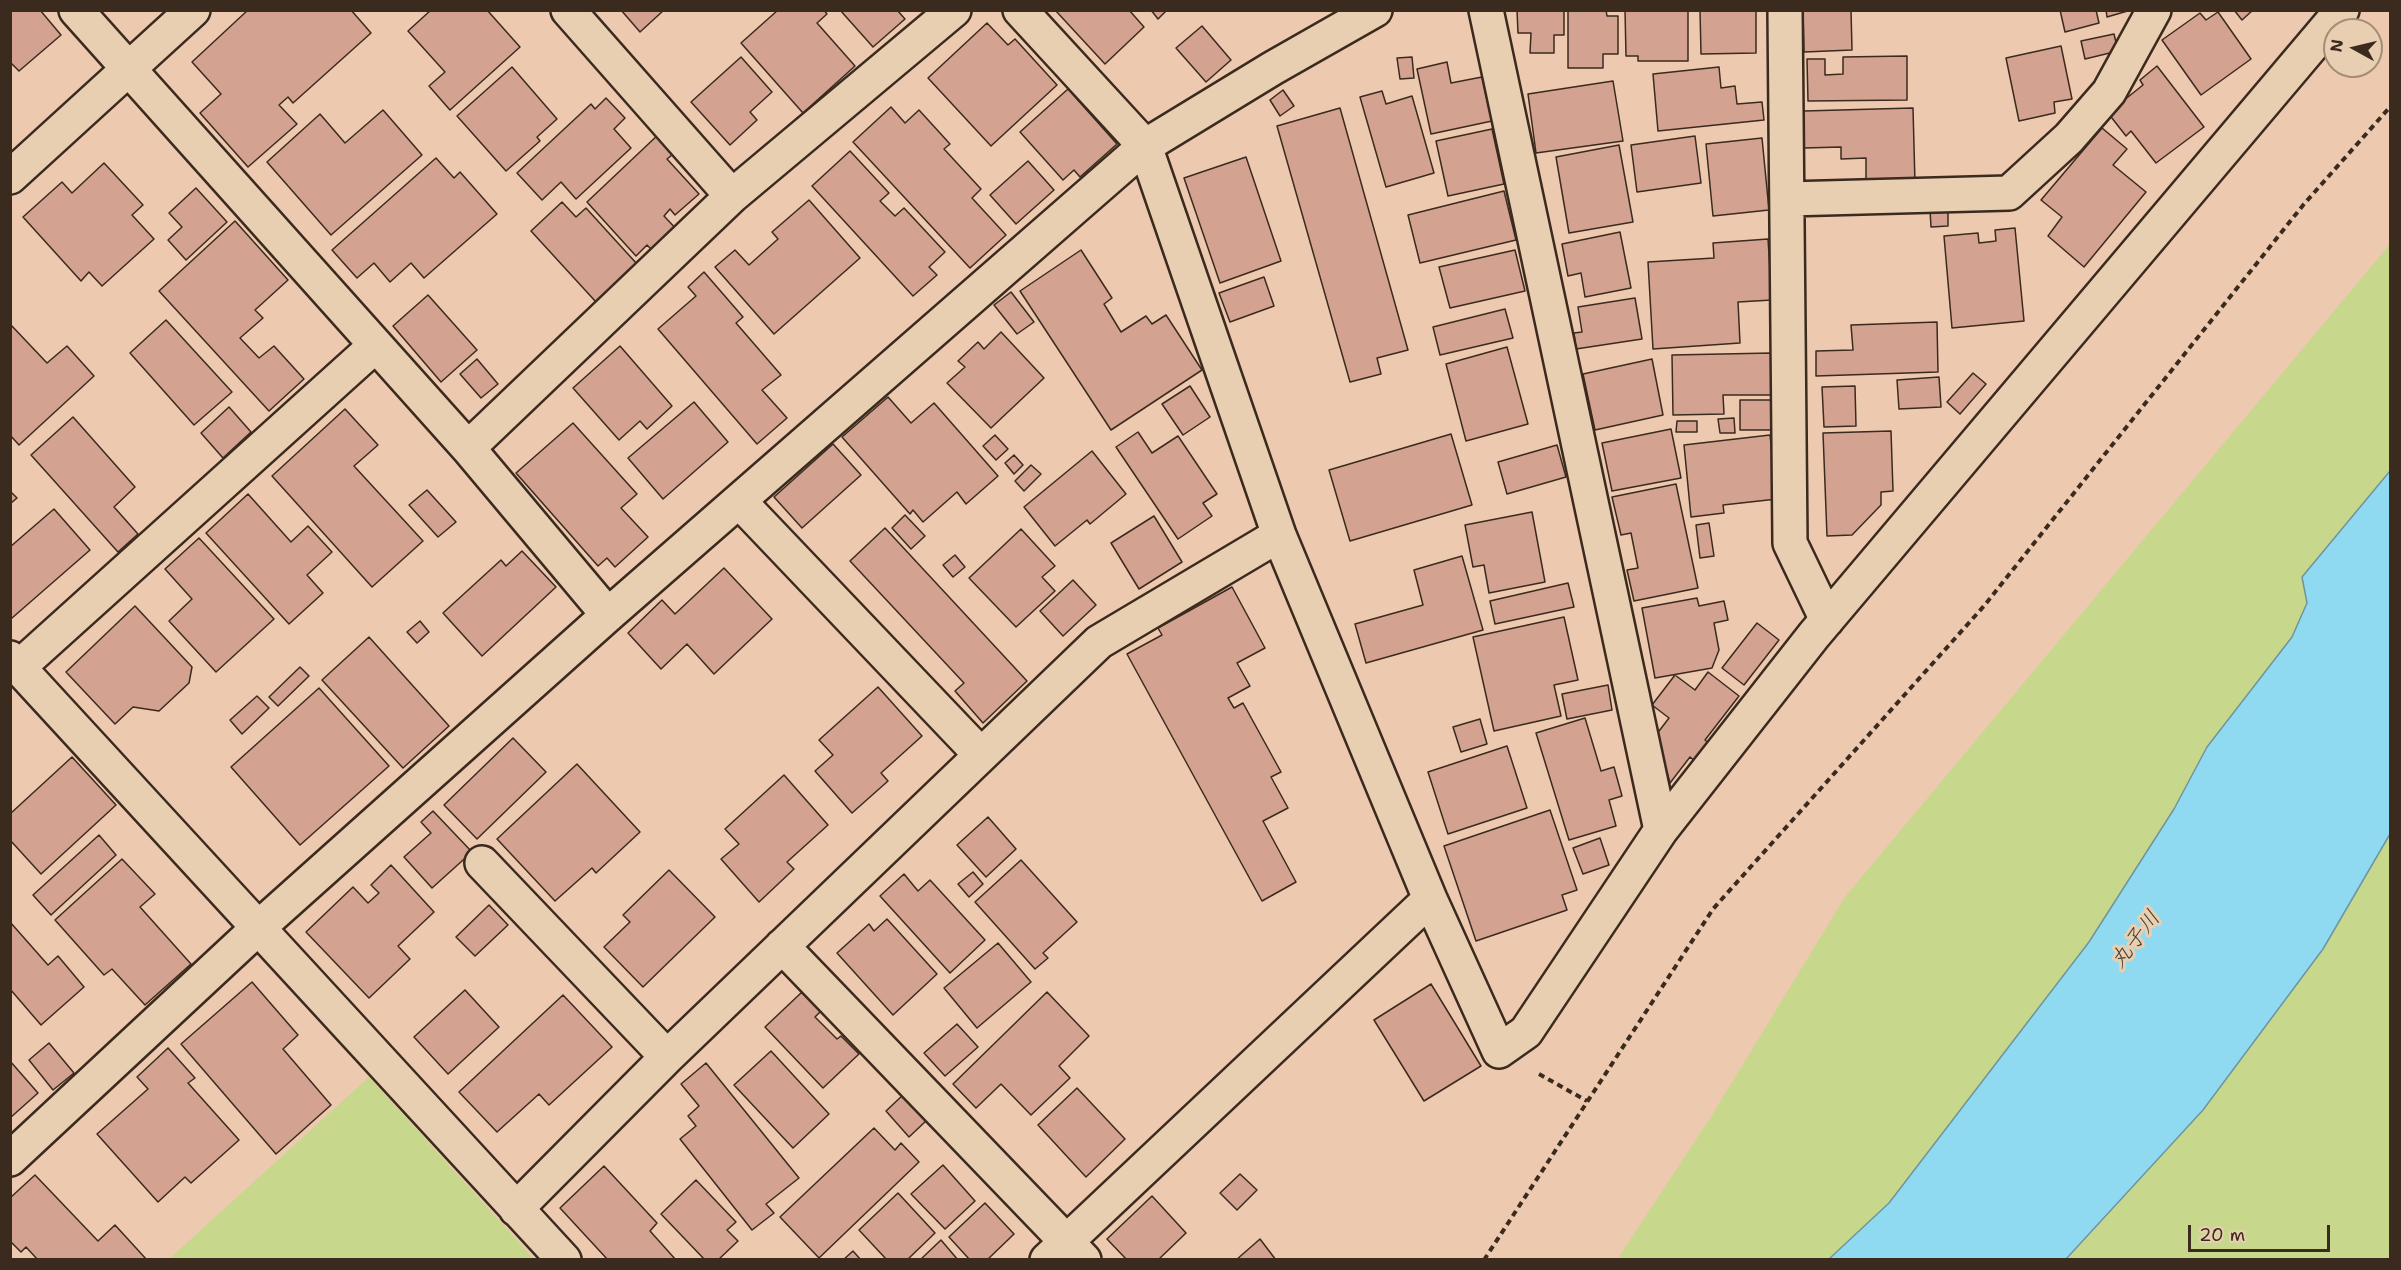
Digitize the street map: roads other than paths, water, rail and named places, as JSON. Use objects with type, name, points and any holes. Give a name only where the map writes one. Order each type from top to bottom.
[{"type":"street","points":[[76,10],[468,448],[608,615]]},
{"type":"street","points":[[10,177],[193,10]]},
{"type":"street","points":[[568,10],[732,196]]},
{"type":"street","points":[[468,448],[732,196],[954,10]]},
{"type":"street","points":[[1020,10],[1145,146],[1279,535],[1430,899],[1499,1051],[1526,1032],[1661,830],[1827,620],[2342,10]]},
{"type":"street","points":[[10,1159],[258,928],[608,615],[1145,146],[1273,68],[1375,10]]},
{"type":"street","points":[[1486,10],[1661,830]]},
{"type":"street","points":[[1785,10],[1790,543],[1827,620]]},
{"type":"street","points":[[1788,199],[2009,193],[2069,138],[2109,92],[2154,10]]},
{"type":"street","points":[[376,345],[15,662],[564,1260]]},
{"type":"street","points":[[739,501],[981,755]]},
{"type":"street","points":[[516,1209],[667,1056],[1099,642],[1279,535]]},
{"type":"street","points":[[482,863],[667,1056]]},
{"type":"street","points":[[782,946],[1066,1254],[1430,899]]},
{"type":"water","name":"丸子川","points":[[2390,471],[2390,834],[2323,949],[2203,1110],[2066,1259],[1829,1259],[1889,1203],[2089,942],[2174,809],[2207,747],[2292,637],[2307,603],[2302,577]]}]
